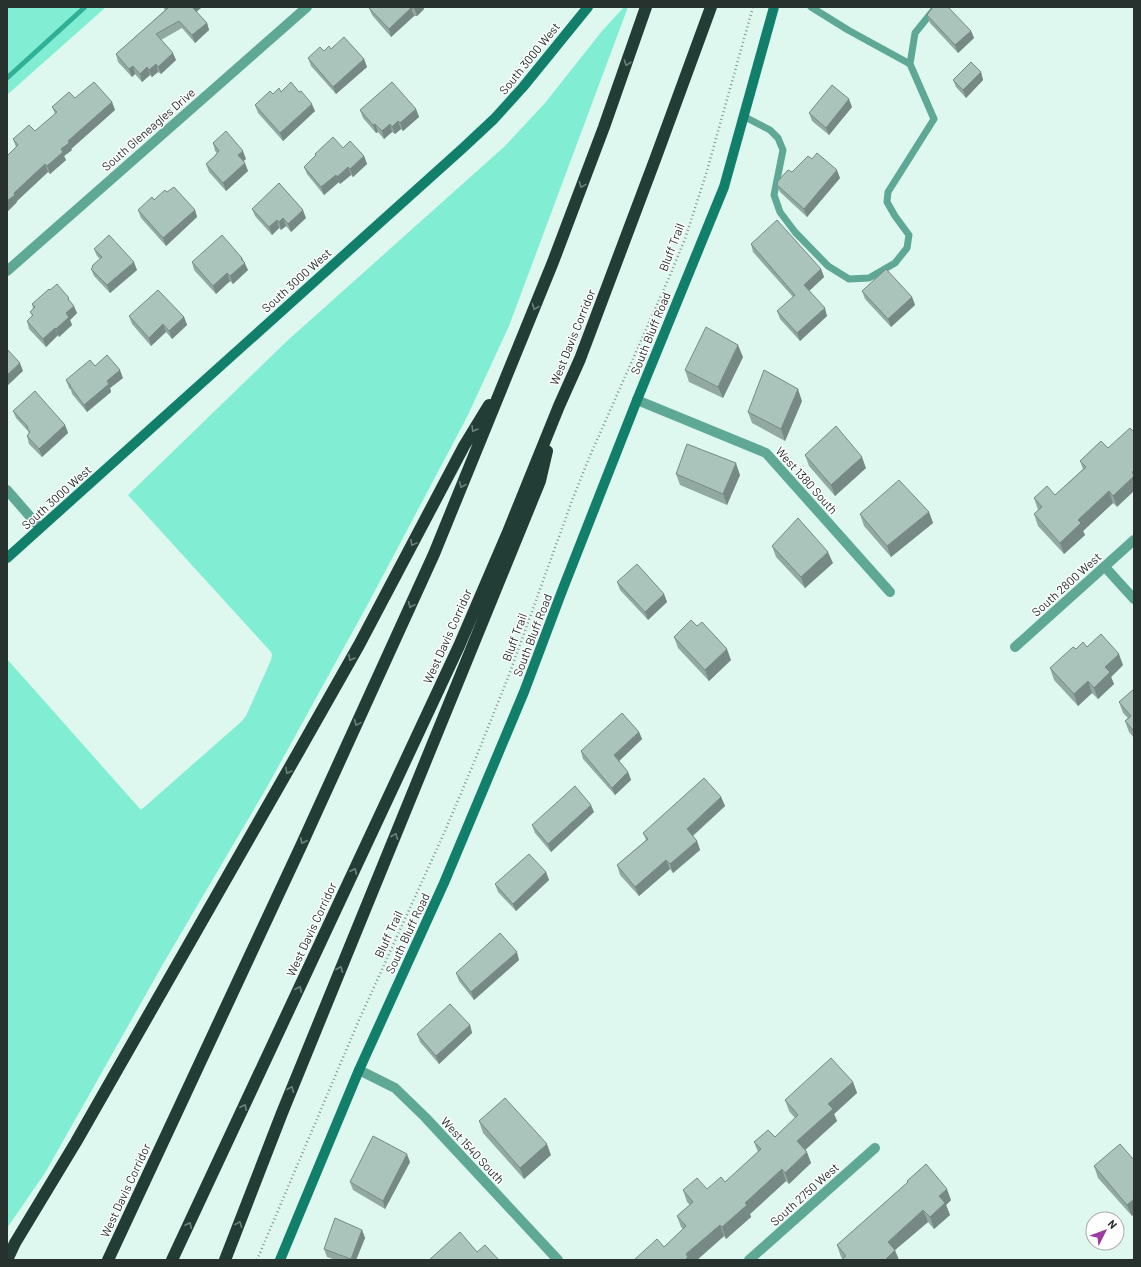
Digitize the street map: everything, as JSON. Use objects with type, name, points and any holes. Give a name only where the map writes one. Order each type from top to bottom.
[{"type":"highway","name":"West Davis Corridor","points":[[108,1260],[301,846],[434,554],[553,262],[604,127],[646,7]]},
{"type":"highway","name":"West Davis Corridor","points":[[172,1260],[459,646],[508,532],[582,352],[711,7]]},
{"type":"highway","points":[[7,1260],[15,1243],[76,1142],[243,850],[358,645],[464,446],[509,372]]},
{"type":"highway","points":[[225,1260],[282,1113],[540,481],[559,406]]},
{"type":"highway","points":[[7,1253],[15,1243]]},
{"type":"street","name":"South Gleneagles Drive","points":[[7,270],[307,7]]},
{"type":"street","name":"South 3000 West","points":[[7,558],[494,119],[523,87],[588,7]]},
{"type":"street","name":"South Bluff Road","points":[[280,1260],[359,1070],[444,883],[518,707],[637,400],[724,187],[774,7]]},
{"type":"street","name":"West 1380 South","points":[[637,400],[766,453],[890,592]]},
{"type":"street","points":[[7,490],[40,528]]},
{"type":"street","name":"South 2800 West","points":[[1015,647],[1134,540]]},
{"type":"street","points":[[1105,566],[1134,599]]},
{"type":"street","name":"West 1540 South","points":[[359,1070],[396,1088],[558,1260]]},
{"type":"street","name":"South 2750 West","points":[[749,1260],[876,1148]]},
{"type":"lane","points":[[811,7],[848,30],[910,64]]},
{"type":"lane","points":[[743,116],[770,130],[778,138],[783,150],[774,195],[780,212],[795,232],[828,266],[850,279],[869,278],[895,263],[907,248],[909,235],[887,202],[888,192],[934,119],[910,64],[915,33],[936,7]]},
{"type":"path","name":"Bluff Trail","points":[[257,1260],[356,1026],[445,831],[475,760],[509,675],[578,484],[685,239],[706,174],[753,7]]},
{"type":"green space","points":[[7,7],[106,7],[7,95]]},
{"type":"green space","points":[[624,7],[628,7],[509,326],[467,417],[369,602],[267,787],[163,964],[45,1173],[7,1228],[7,659],[141,810],[242,721],[246,716],[271,660],[271,652],[128,495],[287,341],[505,146],[545,103],[602,31]]},
{"type":"building","points":[[167,7],[192,7],[207,23],[192,35],[179,21],[156,34],[173,53],[158,67],[156,64],[149,70],[147,67],[140,74],[133,66],[129,69],[116,54],[168,8]]},
{"type":"building","points":[[415,7],[411,8],[389,29],[369,8]]},
{"type":"building","points":[[933,7],[948,7],[971,31],[955,45],[927,15]]},
{"type":"building","points":[[344,37],[364,59],[333,87],[308,58],[320,47],[324,51],[329,46],[331,49]]},
{"type":"building","points":[[971,62],[981,72],[963,90],[953,80]]},
{"type":"building","points":[[94,82],[112,102],[68,141],[69,143],[61,149],[63,152],[47,166],[45,164],[14,193],[15,195],[7,201],[7,156],[18,145],[13,139],[29,125],[35,131],[57,112],[52,107],[69,92],[75,98]]},
{"type":"building","points":[[291,82],[312,104],[280,133],[255,105],[270,91],[273,94],[279,88],[281,92]]},
{"type":"building","points":[[392,82],[416,109],[400,123],[398,121],[392,127],[390,124],[382,131],[375,124],[373,125],[360,110]]},
{"type":"building","points":[[832,85],[849,99],[826,128],[809,113]]},
{"type":"building","points":[[226,131],[243,151],[238,155],[245,163],[223,183],[206,164],[219,151],[213,143]]},
{"type":"building","points":[[333,137],[343,148],[350,141],[364,156],[350,169],[348,167],[337,177],[336,175],[321,187],[304,167]]},
{"type":"building","points":[[817,153],[837,170],[804,209],[777,185],[778,181],[788,170],[792,172],[808,156],[812,159]]},
{"type":"building","points":[[279,183],[303,210],[288,224],[283,218],[279,222],[277,220],[269,227],[252,209]]},
{"type":"building","points":[[174,187],[195,210],[163,238],[138,210],[152,197],[154,200],[165,190],[167,192]]},
{"type":"building","points":[[777,220],[821,269],[804,285],[825,308],[797,333],[777,311],[795,295],[751,244]]},
{"type":"building","points":[[109,235],[134,262],[107,285],[91,269],[93,267],[92,266],[102,257],[94,249]]},
{"type":"building","points":[[222,235],[245,263],[230,276],[227,273],[213,286],[192,262]]},
{"type":"building","points":[[886,269],[912,297],[888,319],[862,291]]},
{"type":"building","points":[[57,284],[74,306],[66,313],[69,317],[43,339],[27,321],[33,315],[30,312],[35,307],[32,304]]},
{"type":"building","points":[[158,290],[184,317],[169,331],[163,324],[149,338],[129,316]]},
{"type":"building","points":[[706,327],[738,345],[718,387],[685,370]]},
{"type":"building","points":[[7,349],[20,363],[7,375]]},
{"type":"building","points":[[107,355],[120,370],[107,381],[109,384],[84,405],[66,380],[90,360],[95,366]]},
{"type":"building","points":[[764,370],[798,389],[781,429],[748,412]]},
{"type":"building","points":[[35,391],[65,425],[39,449],[27,436],[30,432],[27,428],[28,427],[13,411]]},
{"type":"building","points":[[836,426],[862,457],[831,485],[805,455]]},
{"type":"building","points":[[1130,428],[1133,431],[1134,430],[1134,471],[1132,472],[1134,476],[1113,496],[1109,491],[1078,520],[1081,523],[1060,543],[1034,514],[1042,507],[1034,498],[1047,486],[1055,495],[1086,467],[1080,461],[1101,441],[1108,448]]},
{"type":"building","points":[[687,444],[736,463],[723,494],[676,474]]},
{"type":"building","points":[[899,480],[929,512],[887,546],[860,514]]},
{"type":"building","points":[[798,518],[828,552],[801,577],[772,546]]},
{"type":"building","points":[[637,564],[664,594],[645,612],[617,582]]},
{"type":"building","points":[[691,620],[697,626],[702,622],[727,649],[705,670],[674,637]]},
{"type":"building","points":[[1101,634],[1119,654],[1105,667],[1110,672],[1094,688],[1088,681],[1074,694],[1050,668],[1073,647],[1076,649],[1083,642],[1087,647]]},
{"type":"building","points":[[1134,689],[1134,731],[1125,721],[1131,716],[1119,702]]},
{"type":"building","points":[[622,713],[639,732],[614,755],[628,772],[612,788],[581,751]]},
{"type":"building","points":[[704,778],[721,797],[687,829],[697,841],[670,864],[666,860],[635,887],[617,865],[648,839],[643,833]]},
{"type":"building","points":[[575,786],[591,805],[548,844],[532,825]]},
{"type":"building","points":[[529,854],[546,872],[513,904],[495,884]]},
{"type":"building","points":[[500,933],[517,952],[471,992],[456,973]]},
{"type":"building","points":[[450,1004],[470,1025],[436,1056],[417,1034]]},
{"type":"building","points":[[831,1058],[853,1082],[828,1104],[833,1109],[797,1141],[807,1152],[785,1173],[782,1169],[745,1203],[747,1205],[722,1227],[720,1225],[686,1254],[688,1257],[685,1260],[634,1260],[657,1239],[664,1247],[686,1226],[677,1216],[693,1202],[683,1190],[697,1178],[707,1189],[721,1177],[725,1182],[761,1149],[754,1142],[768,1130],[775,1137],[798,1115],[785,1100]]},
{"type":"building","points":[[505,1098],[547,1144],[520,1168],[479,1121]]},
{"type":"building","points":[[373,1136],[407,1154],[383,1201],[350,1182]]},
{"type":"building","points":[[1120,1144],[1134,1160],[1134,1199],[1127,1205],[1094,1166]]},
{"type":"building","points":[[926,1164],[947,1189],[939,1196],[945,1203],[930,1217],[923,1210],[888,1242],[895,1250],[885,1260],[841,1260],[846,1256],[837,1245]]},
{"type":"building","points":[[335,1218],[362,1230],[351,1259],[324,1249]]},
{"type":"building","points":[[460,1232],[477,1252],[485,1245],[499,1260],[429,1260]]},
{"type":"waterway","points":[[7,78],[85,7]]}]
